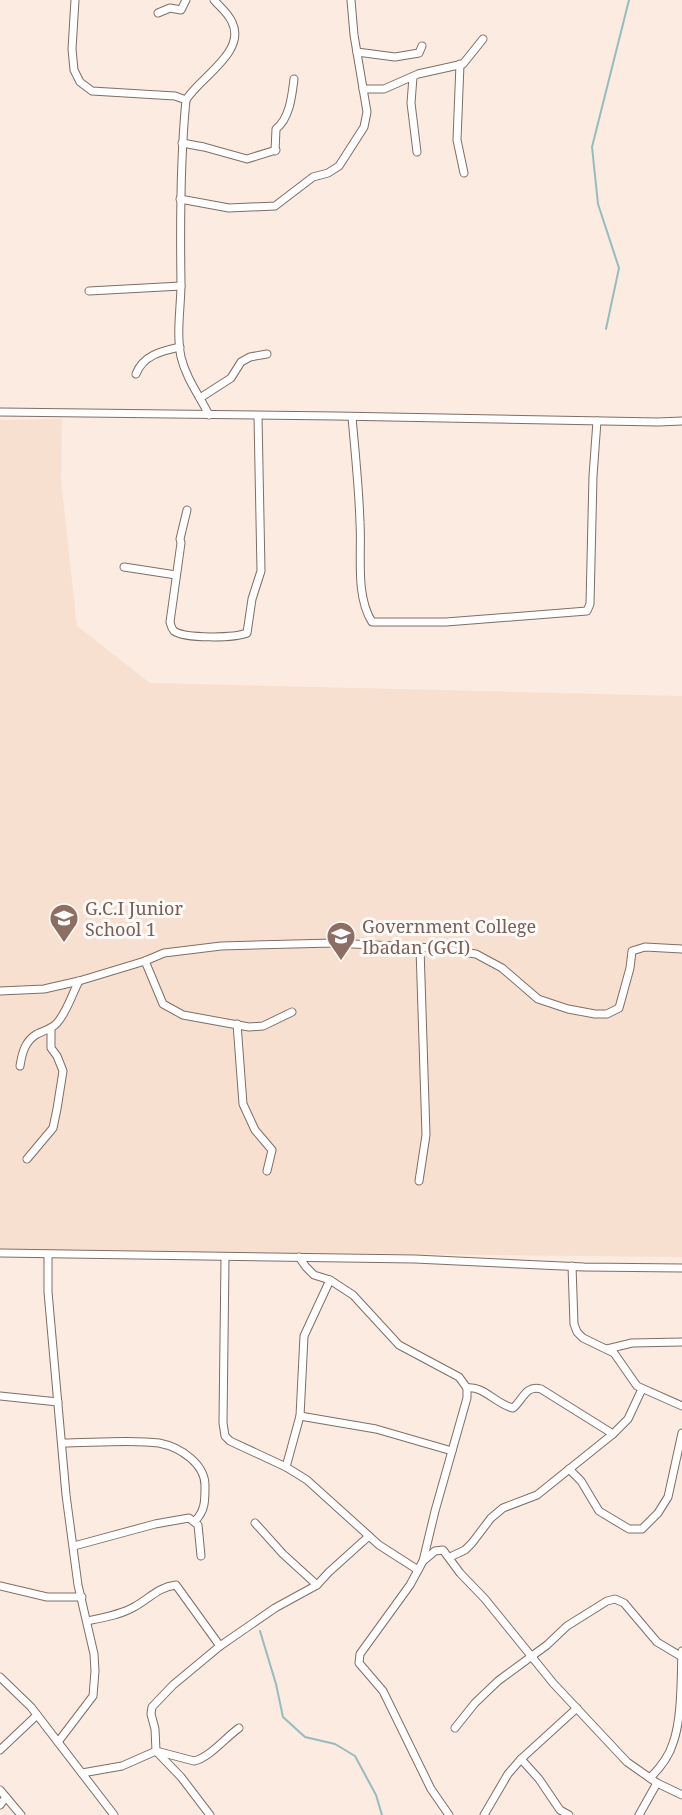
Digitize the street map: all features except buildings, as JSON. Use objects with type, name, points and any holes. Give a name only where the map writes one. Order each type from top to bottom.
[{"type":"street","points":[[75,0],[72,50],[74,70],[80,82],[92,91],[175,96],[186,99]]},
{"type":"street","points":[[158,13],[170,8],[181,10],[186,0]]},
{"type":"street","points":[[208,415],[201,398],[188,379],[180,347],[182,223],[180,199],[186,99],[194,88],[221,64],[232,44],[234,34],[232,23],[214,0]]},
{"type":"street","points":[[180,199],[229,208],[275,206],[313,177],[339,166],[364,127],[367,112],[351,0]]},
{"type":"street","points":[[363,89],[384,89],[413,77],[463,64],[483,39]]},
{"type":"street","points":[[357,52],[395,57],[419,53],[422,46]]},
{"type":"street","points":[[460,64],[457,140],[464,173]]},
{"type":"street","points":[[413,77],[411,102],[417,152]]},
{"type":"street","points":[[182,143],[247,159],[276,151],[276,129],[284,123],[292,97],[294,79]]},
{"type":"street","points":[[89,291],[181,286]]},
{"type":"street","points":[[136,374],[143,361],[158,352],[180,347]]},
{"type":"street","points":[[201,398],[231,378],[241,362],[250,357],[267,354]]},
{"type":"street","points":[[0,412],[419,416],[682,422]]},
{"type":"street","points":[[187,510],[180,538],[170,622],[174,631],[203,636],[230,636],[247,633],[252,599],[261,572],[258,416]]},
{"type":"street","points":[[352,417],[360,522],[362,588],[368,615],[372,622],[390,623],[456,621],[587,611],[590,604],[592,476],[597,421]]},
{"type":"street","points":[[124,567],[176,575]]},
{"type":"street","points":[[0,991],[44,989],[79,981],[164,953],[221,946],[333,943],[476,954],[502,968],[538,999],[568,1008],[607,1014],[619,1008],[630,968],[632,951],[645,947],[682,949]]},
{"type":"street","points":[[419,1181],[426,1135],[420,948]]},
{"type":"street","points":[[145,961],[163,1004],[183,1015],[249,1027],[263,1026],[292,1012]]},
{"type":"street","points":[[20,1066],[28,1041],[59,1021],[79,981]]},
{"type":"street","points":[[237,1024],[243,1104],[255,1130],[272,1150],[267,1171]]},
{"type":"street","points":[[27,1159],[52,1128],[57,1109],[63,1071],[51,1048],[51,1028]]},
{"type":"street","points":[[0,1253],[415,1259],[682,1268]]},
{"type":"street","points":[[48,1255],[48,1292],[78,1585],[95,1664],[93,1696],[58,1742]]},
{"type":"street","points":[[299,1257],[314,1275],[330,1280],[361,1303],[399,1345],[459,1377],[467,1388],[468,1398],[423,1562]]},
{"type":"street","points":[[225,1258],[223,1413],[225,1436],[230,1441],[286,1467],[317,1487],[369,1536],[418,1570]]},
{"type":"street","points":[[572,1266],[574,1324],[577,1332],[582,1338],[614,1353],[630,1377],[642,1389],[682,1406]]},
{"type":"street","points":[[286,1467],[300,1416],[304,1336],[330,1280]]},
{"type":"street","points":[[606,1349],[632,1343],[682,1342]]},
{"type":"street","points":[[467,1388],[476,1388],[513,1408],[528,1390],[541,1389],[613,1434]]},
{"type":"street","points":[[450,1557],[472,1543],[491,1518],[503,1508],[537,1495],[613,1434],[628,1419],[642,1389]]},
{"type":"street","points":[[0,1396],[58,1402]]},
{"type":"street","points":[[300,1416],[376,1429],[452,1451]]},
{"type":"street","points":[[569,1469],[581,1481],[599,1511],[629,1529],[642,1529],[658,1513],[668,1497],[682,1433]]},
{"type":"street","points":[[62,1443],[158,1443],[188,1456],[203,1473],[205,1480],[204,1506],[202,1514],[195,1521]]},
{"type":"street","points":[[74,1546],[173,1520],[189,1518],[198,1525],[201,1556]]},
{"type":"street","points":[[255,1523],[283,1554],[317,1585]]},
{"type":"street","points":[[210,1815],[181,1777],[156,1751],[152,1707],[173,1685],[220,1646],[275,1608],[317,1585],[328,1572],[369,1536]]},
{"type":"street","points":[[449,1815],[431,1789],[383,1691],[358,1663],[360,1654],[410,1585],[423,1562],[435,1551],[443,1550],[531,1657],[627,1762],[682,1795]]},
{"type":"street","points":[[87,1622],[134,1608],[156,1591],[176,1585],[220,1646]]},
{"type":"street","points":[[0,1586],[47,1598],[82,1597]]},
{"type":"street","points":[[455,1728],[475,1703],[498,1681],[584,1614],[607,1601],[615,1599],[624,1603],[657,1642],[682,1657]]},
{"type":"street","points":[[639,1815],[654,1780],[674,1743],[682,1650]]},
{"type":"street","points":[[0,1677],[17,1691],[37,1715],[114,1815]]},
{"type":"street","points":[[484,1815],[508,1774],[521,1759],[577,1708]]},
{"type":"street","points":[[0,1750],[37,1715]]},
{"type":"street","points":[[82,1773],[122,1766],[156,1751],[194,1761],[199,1760],[239,1728]]},
{"type":"street","points":[[521,1759],[539,1779],[559,1812],[569,1815]]},
{"type":"street","points":[[0,1790],[21,1815]]},
{"type":"street","points":[[0,1804],[6,1797]]},
{"type":"shaded area","name":"Government College Ibadan (GCI)","points":[[62,419],[61,480],[77,626],[150,683],[682,696],[682,1257],[0,1250],[0,420]]},
{"type":"waterway","points":[[606,329],[619,268],[598,204],[592,147],[629,0]]},
{"type":"waterway","points":[[260,1631],[283,1717],[305,1737],[335,1744],[355,1756],[376,1795],[382,1815]]},
{"type":"place","name":"G.C.I Junior School 1","points":[[64,944]]},
{"type":"place","name":"Government College Ibadan (GCI)","points":[[341,962]]}]
